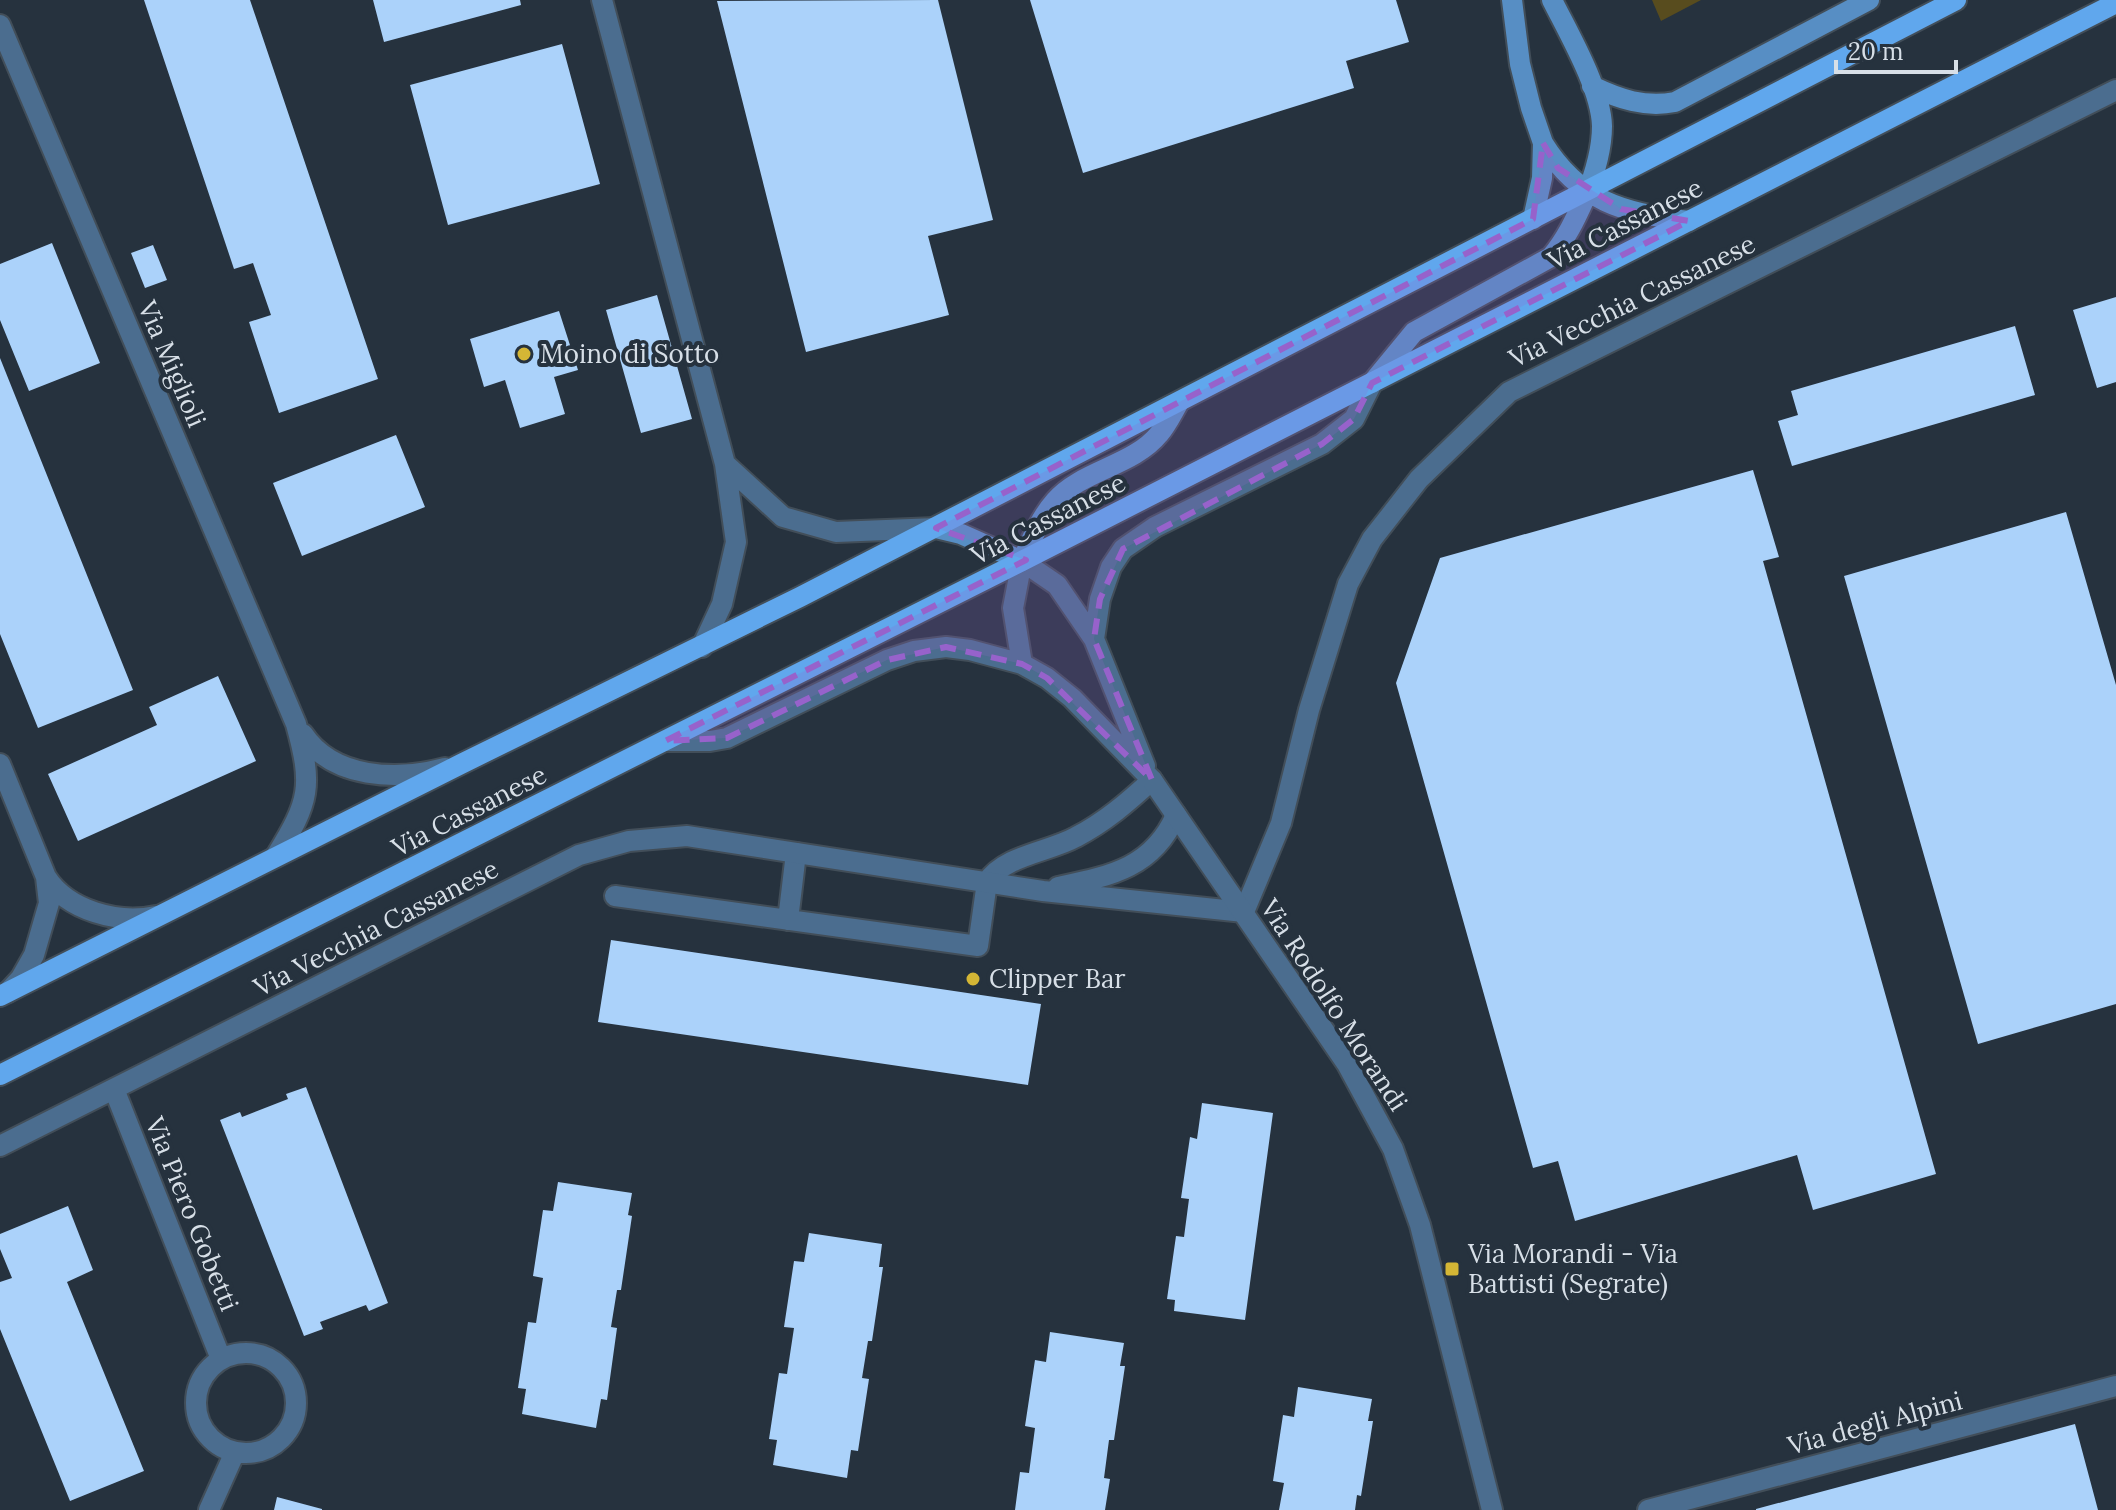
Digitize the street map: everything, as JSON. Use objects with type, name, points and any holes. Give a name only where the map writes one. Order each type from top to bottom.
[{"type":"main road","points":[[1512,0],[1520,64],[1531,108],[1543,143],[1558,168],[1588,191],[1621,209],[1644,216],[1689,221]]},
{"type":"main road","points":[[1372,383],[1414,332],[1551,257],[1563,243],[1588,191],[1598,162],[1602,124],[1592,86],[1552,0]]},
{"type":"main road","points":[[1592,86],[1623,100],[1659,105],[1675,102],[1869,0]]},
{"type":"main road","points":[[1924,17],[1938,0]]},
{"type":"main road","name":"Via Cassanese","points":[[4,994],[936,528],[1956,0]]},
{"type":"main road","name":"Via Cassanese","points":[[0,1075],[1022,561],[2116,3]]},
{"type":"main road","points":[[1533,219],[1542,178],[1543,143]]},
{"type":"main road","points":[[936,528],[970,537],[1022,561],[1055,501],[1075,486],[1140,450],[1159,435],[1179,402]]},
{"type":"street","points":[[602,0],[725,464],[736,542],[722,604],[702,647]]},
{"type":"street","name":"Via Miglioli","points":[[0,25],[296,724]]},
{"type":"street","name":"Via Vecchia Cassanese","points":[[0,1146],[579,855],[629,841],[687,836],[1043,891],[1244,912],[1281,823],[1309,710],[1348,584],[1372,539],[1419,479],[1509,392],[2116,90]]},
{"type":"street","name":"Via Rodolfo Morandi","points":[[1094,639],[1100,599],[1111,567],[1123,549],[1155,527],[1322,444],[1354,419],[1372,383]]},
{"type":"street","points":[[725,464],[783,517],[836,532],[936,528]]},
{"type":"street","points":[[1022,561],[1013,608],[1022,664]]},
{"type":"street","name":"Via Rodolfo Morandi","points":[[1022,561],[1057,585],[1094,639],[1152,780]]},
{"type":"street","name":"Via Rodolfo Morandi","points":[[665,741],[710,741],[743,732],[887,660],[914,651],[946,647],[1022,664],[1047,678],[1072,698],[1152,780],[1347,1064],[1393,1149],[1420,1225],[1492,1510]]},
{"type":"street","points":[[296,724],[323,756],[367,773],[393,776],[423,774],[461,764]]},
{"type":"street","points":[[276,856],[302,807],[308,781],[308,769],[296,724]]},
{"type":"street","points":[[0,764],[46,877],[62,896],[105,915],[131,919],[159,915]]},
{"type":"street","points":[[615,896],[978,946],[987,882],[992,875],[1096,825],[1152,780]]},
{"type":"street","points":[[1043,891],[1111,876],[1147,856],[1167,836],[1176,815]]},
{"type":"street","points":[[788,920],[796,853]]},
{"type":"street","points":[[4,994],[21,978],[34,955],[48,911],[46,877]]},
{"type":"street","name":"Via Piero Gobetti","points":[[114,1089],[221,1359]]},
{"type":"street","points":[[253,1352],[268,1357],[291,1380],[296,1395],[296,1412],[280,1439],[267,1448],[251,1453],[235,1452],[211,1439],[197,1416],[197,1390],[210,1367],[221,1359],[237,1353],[253,1352]]},
{"type":"street","name":"Via degli Alpini","points":[[1648,1510],[2116,1386]]},
{"type":"street","points":[[209,1510],[235,1452]]},
{"type":"highlighted area","points":[[1543,143],[1558,168],[1621,209],[1689,221],[1372,383],[1354,419],[1322,444],[1123,549],[1100,599],[1094,639],[1152,780],[1047,678],[1022,664],[946,647],[887,660],[727,738],[665,741],[1026,560],[936,528],[1533,219]]},
{"type":"shaded area","points":[[1652,0],[1701,0],[1661,21]]},
{"type":"building","points":[[144,0],[250,0],[378,379],[279,413],[249,322],[271,315],[253,263],[234,269]]},
{"type":"building","points":[[373,0],[520,0],[521,5],[384,42]]},
{"type":"building","points":[[938,0],[993,220],[928,236],[949,315],[806,352],[717,1]]},
{"type":"building","points":[[1030,0],[1396,0],[1409,42],[1346,61],[1354,88],[1083,173]]},
{"type":"building","points":[[562,44],[600,184],[448,225],[410,85]]},
{"type":"building","points":[[52,243],[100,363],[29,391],[0,320],[0,264]]},
{"type":"building","points":[[153,245],[167,280],[145,288],[131,253]]},
{"type":"building","name":"Moino di Sotto","points":[[657,295],[692,419],[641,433],[606,310]]},
{"type":"building","points":[[2116,297],[2116,382],[2097,388],[2073,310]]},
{"type":"building","name":"Moino di Sotto","points":[[559,311],[578,370],[554,377],[565,414],[520,428],[505,380],[484,387],[470,339]]},
{"type":"building","points":[[2015,326],[2035,395],[1792,466],[1778,421],[1798,415],[1791,391]]},
{"type":"building","points":[[0,358],[133,690],[38,728],[0,634]]},
{"type":"building","points":[[396,435],[425,507],[302,556],[273,483]]},
{"type":"building","points":[[1753,470],[1779,557],[1763,561],[1936,1174],[1813,1210],[1797,1155],[1575,1221],[1558,1161],[1533,1168],[1396,683],[1440,558]]},
{"type":"building","points":[[2066,512],[2116,685],[2116,1004],[1978,1044],[1844,576]]},
{"type":"building","points":[[218,676],[256,761],[78,841],[48,774],[157,725],[149,707]]},
{"type":"building","points":[[611,940],[1041,1004],[1028,1085],[598,1022]]},
{"type":"building","points":[[306,1087],[388,1303],[369,1311],[366,1305],[320,1322],[323,1329],[304,1336],[220,1120],[240,1112],[242,1117],[288,1099],[286,1094]]},
{"type":"building","points":[[1202,1103],[1273,1113],[1245,1320],[1174,1311],[1175,1300],[1167,1299],[1176,1236],[1184,1237],[1189,1199],[1181,1198],[1190,1137],[1197,1139]]},
{"type":"building","points":[[558,1182],[632,1193],[628,1215],[632,1216],[621,1290],[617,1290],[611,1327],[617,1328],[607,1400],[601,1399],[596,1428],[522,1414],[526,1389],[518,1388],[528,1322],[536,1323],[543,1278],[533,1276],[543,1210],[553,1211]]},
{"type":"building","points":[[68,1206],[93,1270],[67,1282],[144,1471],[70,1501],[0,1329],[0,1282],[12,1278],[0,1249],[0,1234]]},
{"type":"building","points":[[809,1233],[882,1244],[879,1267],[883,1267],[872,1341],[868,1341],[862,1378],[869,1379],[858,1451],[851,1450],[847,1478],[773,1465],[777,1440],[769,1439],[779,1373],[787,1374],[794,1328],[784,1327],[794,1261],[804,1262]]},
{"type":"building","points":[[1050,1332],[1124,1343],[1120,1366],[1125,1366],[1114,1440],[1109,1440],[1104,1478],[1110,1479],[1105,1510],[1015,1510],[1020,1472],[1029,1473],[1035,1428],[1025,1426],[1035,1360],[1046,1362]]},
{"type":"building","points":[[1298,1387],[1372,1399],[1368,1421],[1373,1421],[1361,1496],[1357,1495],[1355,1510],[1279,1510],[1284,1483],[1273,1481],[1283,1415],[1294,1417]]},
{"type":"building","points":[[2075,1424],[2098,1510],[1756,1510],[1756,1509]]},
{"type":"building","points":[[277,1497],[322,1509],[322,1510],[274,1510]]},
{"type":"place","name":"Moino di Sotto","points":[[524,354]]},
{"type":"place","name":"Clipper Bar","points":[[973,979]]},
{"type":"place","name":"Via Morandi - Via Battisti (Segrate)","points":[[1452,1269]]}]
